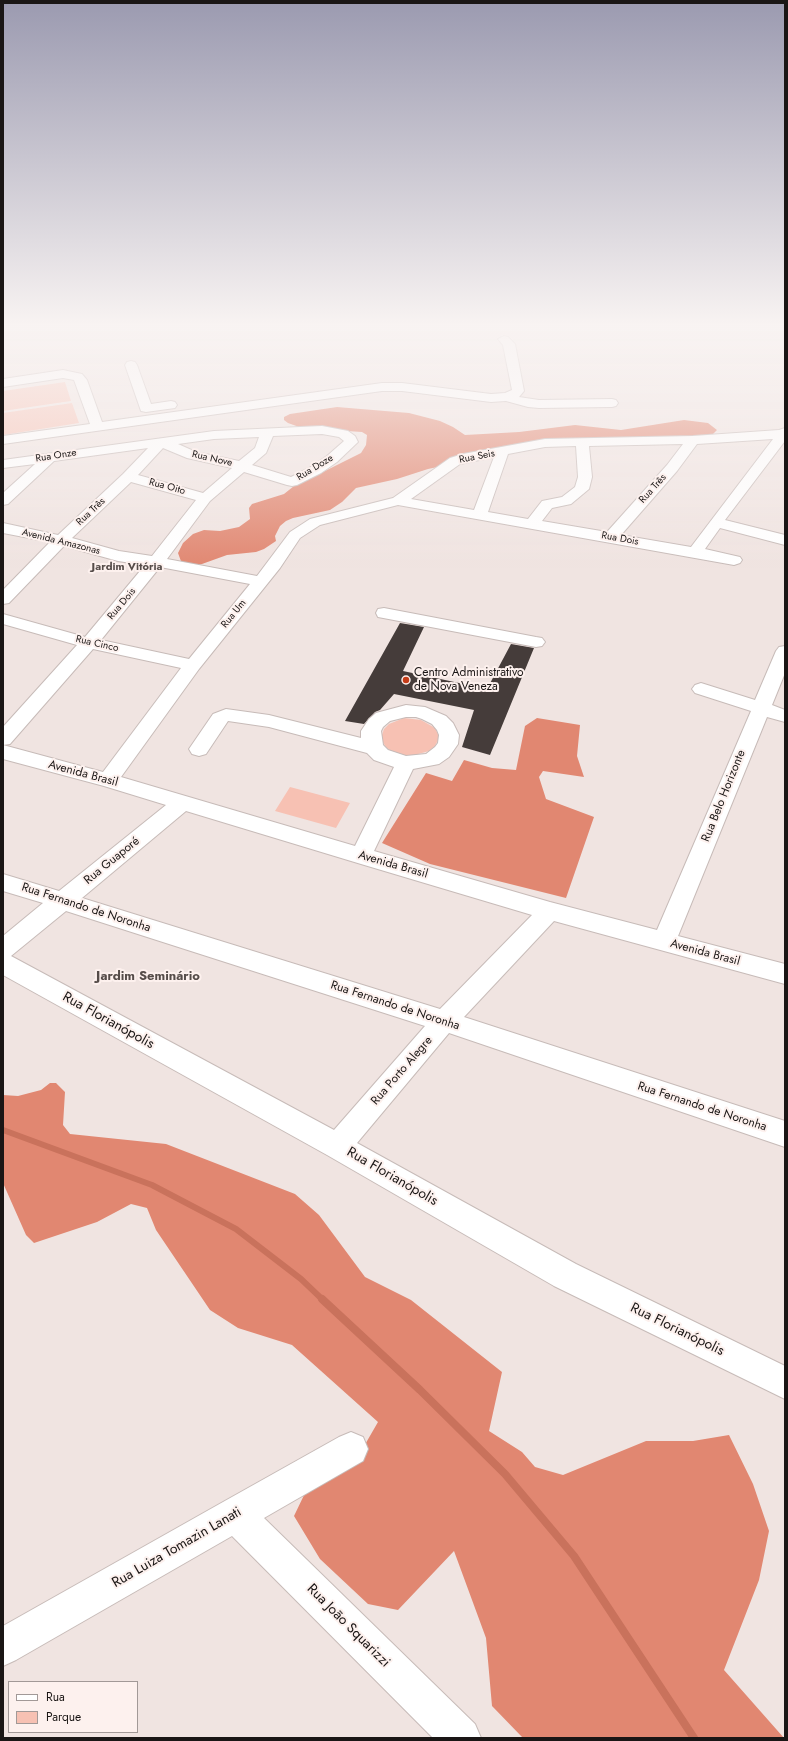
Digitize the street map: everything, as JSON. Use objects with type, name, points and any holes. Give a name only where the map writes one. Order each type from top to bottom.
[{"type":"street","points":[[90,405],[97,426]]},
{"type":"street","points":[[145,405],[146,408],[167,405]]},
{"type":"street","points":[[3,440],[249,405]]},
{"type":"street","name":"Rua Onze","points":[[3,464],[214,434],[322,430],[348,436]]},
{"type":"street","name":"Rua Dois","points":[[3,739],[89,643],[156,562],[205,498],[261,450],[266,441],[267,432]]},
{"type":"street","points":[[734,560],[695,552],[784,433]]},
{"type":"street","name":"Rua Seis","points":[[398,501],[455,461],[463,458],[546,444],[693,440],[784,433]]},
{"type":"street","name":"Rua Doze","points":[[292,482],[316,470],[345,449],[351,442],[348,436]]},
{"type":"street","name":"Rua Três","points":[[611,538],[672,468],[693,440]]},
{"type":"street","name":"Rua Nove","points":[[161,442],[192,455],[241,466],[292,482]]},
{"type":"street","name":"Rua Três","points":[[3,599],[61,540],[128,477],[161,442]]},
{"type":"street","points":[[532,524],[547,504],[566,501],[582,489],[584,477],[582,442]]},
{"type":"street","points":[[480,515],[502,452]]},
{"type":"street","points":[[3,501],[50,457]]},
{"type":"street","name":"Rua Oito","points":[[128,477],[170,487],[205,498]]},
{"type":"street","name":"Rua Dois","points":[[398,501],[695,552]]},
{"type":"street","name":"Rua Um","points":[[108,780],[192,665],[274,565],[295,535],[315,522],[398,501]]},
{"type":"street","points":[[716,522],[785,540]]},
{"type":"street","name":"Avenida Amazonas","points":[[3,528],[61,540],[118,556],[260,581]]},
{"type":"street","points":[[384,613],[536,642]]},
{"type":"street","name":"Rua Cinco","points":[[3,619],[89,643],[192,665]]},
{"type":"street","name":"Rua Belo Horizonte","points":[[664,942],[785,652]]},
{"type":"street","points":[[701,689],[785,716]]},
{"type":"street","points":[[406,711],[418,711],[439,720],[446,727],[449,735],[448,744],[442,752],[426,761],[406,763],[392,760],[381,755],[374,748],[371,739],[371,731],[376,723],[389,715],[406,711]]},
{"type":"street","points":[[199,749],[220,718],[226,715],[269,721],[374,748]]},
{"type":"street","name":"Avenida Brasil","points":[[3,752],[108,780],[550,911],[785,974]]},
{"type":"street","points":[[361,856],[406,763]]},
{"type":"street","name":"Rua Guaporé","points":[[3,949],[183,803]]},
{"type":"street","name":"Rua Fernando de Noronha","points":[[3,882],[444,1021],[785,1134]]},
{"type":"street","name":"Rua Porto Alegre","points":[[337,1146],[444,1021],[550,911]]},
{"type":"street","name":"Rua Florianópolis","points":[[3,963],[337,1146],[565,1275],[785,1383]]},
{"type":"street","name":"Rua Luiza Tomazin Lanati","points":[[3,1647],[351,1449]]},
{"type":"street","name":"Rua João Squarizzi","points":[[235,1514],[461,1738]]},
{"type":"green space","points":[[3,405],[42,405],[3,411]]},
{"type":"green space","points":[[56,405],[73,405],[79,423],[3,435],[3,413]]},
{"type":"green space","points":[[404,718],[421,720],[435,728],[438,734],[438,740],[435,746],[429,751],[411,756],[392,752],[386,747],[382,741],[384,729],[389,724]]},
{"type":"green space","points":[[290,787],[350,803],[336,828],[275,811]]},
{"type":"shaded area","points":[[337,407],[409,413],[440,421],[465,435],[519,432],[575,425],[621,430],[684,420],[708,423],[717,430],[713,434],[699,436],[533,447],[428,469],[397,479],[356,488],[342,502],[330,510],[293,518],[286,521],[280,526],[275,536],[276,541],[264,549],[256,552],[227,555],[202,564],[191,566],[182,564],[178,553],[183,543],[193,534],[204,530],[220,531],[239,527],[250,519],[249,508],[252,504],[284,494],[304,478],[325,471],[361,453],[366,445],[367,435],[362,432],[302,428],[284,420],[284,417],[290,414]]},
{"type":"shaded area","points":[[537,718],[580,725],[577,756],[584,777],[543,771],[539,777],[546,799],[594,817],[566,898],[430,864],[382,843],[426,773],[452,781],[464,760],[492,768],[516,770],[525,726]]},
{"type":"shaded area","points":[[50,1083],[56,1083],[65,1092],[63,1125],[70,1134],[166,1144],[295,1194],[319,1215],[365,1277],[411,1300],[502,1372],[489,1431],[522,1452],[535,1467],[563,1475],[646,1441],[693,1441],[729,1435],[753,1484],[769,1531],[759,1580],[724,1670],[784,1738],[523,1738],[492,1706],[486,1638],[454,1551],[398,1610],[368,1604],[320,1559],[294,1516],[306,1491],[363,1448],[378,1422],[292,1345],[238,1328],[210,1310],[156,1230],[147,1208],[131,1204],[97,1222],[34,1243],[26,1235],[3,1183],[3,1095],[18,1096],[41,1090]]},
{"type":"building","name":"Centro Administrativo de Nova Veneza","points":[[400,623],[424,627],[403,671],[487,689],[511,644],[534,648],[490,755],[462,747],[474,710],[394,694],[380,710],[375,712],[364,724],[345,721]]},
{"type":"waterway","points":[[3,1130],[152,1185],[236,1229],[301,1279],[323,1300]]},
{"type":"waterway","points":[[322,1299],[420,1390],[505,1474],[574,1556],[694,1738]]},
{"type":"place","name":"Centro Administrativo de Nova Veneza","points":[[406,680]]},
{"type":"district","name":"Jardim Vitória","points":[[127,567]]},
{"type":"district","name":"Jardim Seminário","points":[[148,977]]}]
